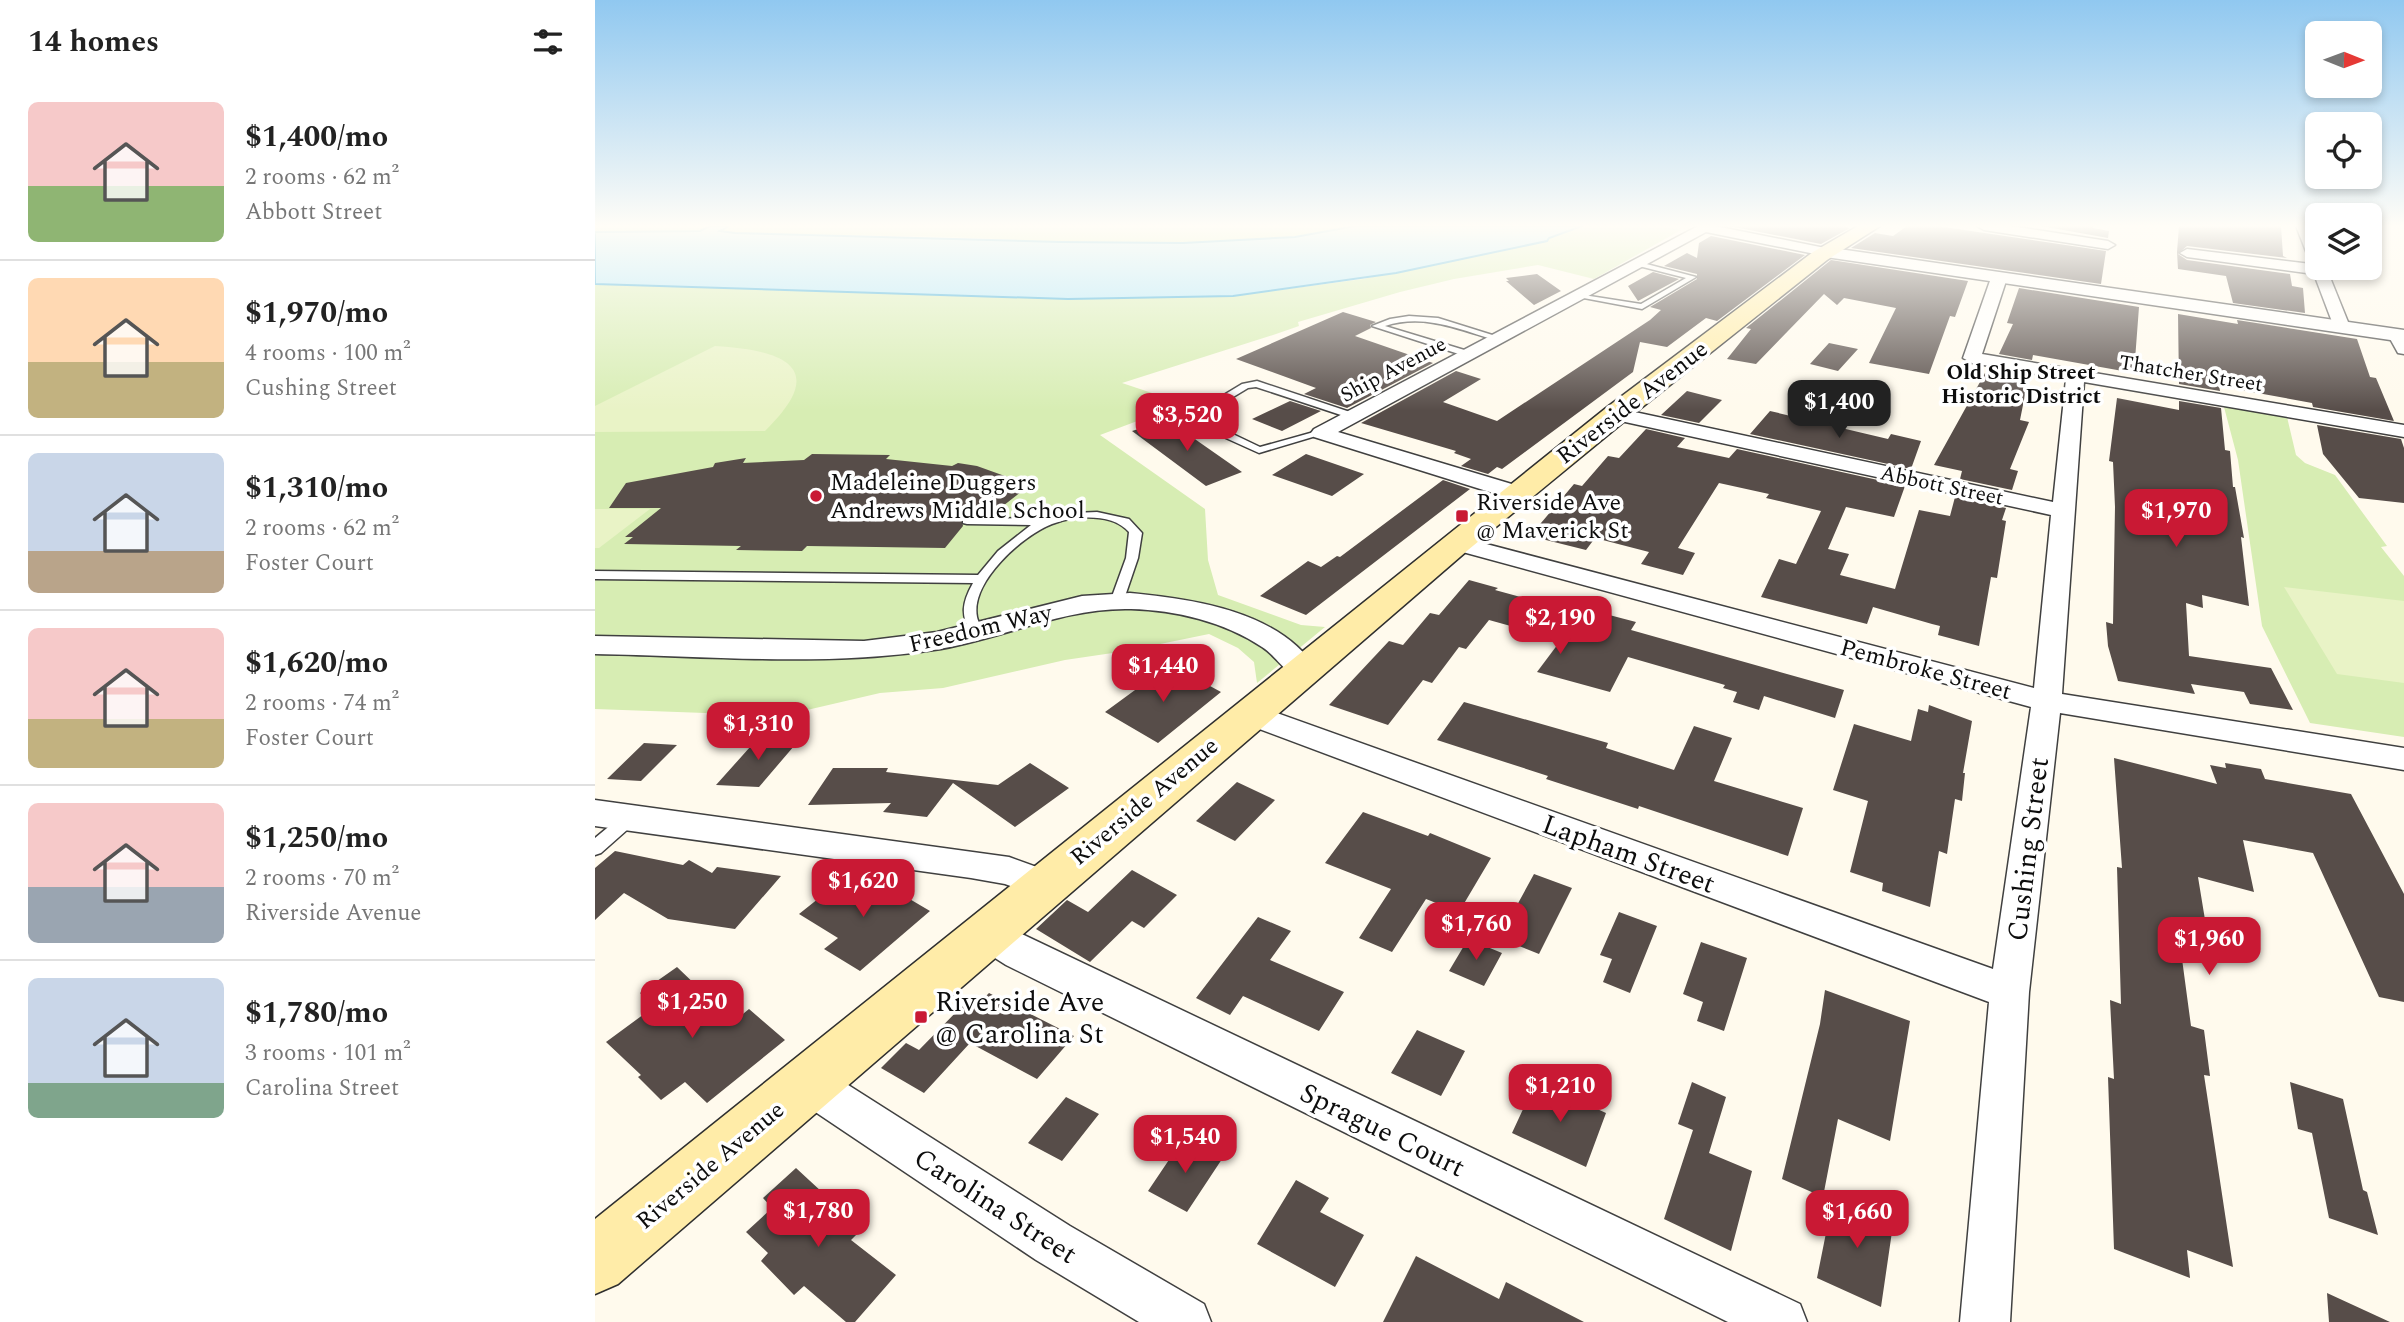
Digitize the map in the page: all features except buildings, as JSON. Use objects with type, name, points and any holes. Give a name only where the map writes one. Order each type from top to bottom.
[{"type":"main road","name":"Riverside Avenue","points":[[595,1261],[1456,543],[1779,288]]},
{"type":"street","name":"Ship Avenue","points":[[1321,433],[1592,288]]},
{"type":"street","name":"Thatcher Street","points":[[1996,288],[1972,359],[2404,431]]},
{"type":"street","points":[[2067,288],[2342,327],[2402,340]]},
{"type":"street","points":[[2327,288],[2342,327]]},
{"type":"street","name":"Cushing Street","points":[[1986,1322],[2009,992],[2046,701],[2075,377]]},
{"type":"street","name":"Abbott Street","points":[[1616,414],[2063,511]]},
{"type":"street","points":[[1321,433],[1517,493]]},
{"type":"street","name":"Pembroke Street","points":[[1456,543],[2046,701],[2399,766]]},
{"type":"street","name":"Freedom Way","points":[[595,645],[864,650],[937,641],[1082,604],[1117,601],[1177,605],[1237,623],[1273,641],[1303,670]]},
{"type":"street","name":"Lapham Street","points":[[1249,714],[2009,992]]},
{"type":"street","points":[[595,813],[971,864],[1009,871],[1044,884]]},
{"type":"street","name":"Sprague Court","points":[[986,933],[1019,953],[1782,1322]]},
{"type":"street","name":"Carolina Street","points":[[808,1083],[1053,1243],[1186,1322]]},
{"type":"lane","points":[[1577,296],[1643,306],[1674,288]]},
{"type":"lane","points":[[1468,354],[1376,326],[1395,319],[1422,316],[1498,338]]},
{"type":"lane","points":[[1321,433],[1259,450],[1212,428],[1199,413],[1245,386],[1257,384],[1353,416]]},
{"type":"lane","points":[[967,521],[1047,522],[1104,515],[1127,522],[1136,533],[1132,558],[1117,601]]},
{"type":"lane","points":[[977,632],[969,623],[968,607],[973,589],[1010,547],[1047,522]]},
{"type":"lane","points":[[595,575],[981,579]]},
{"type":"lane","points":[[595,848],[630,818]]},
{"type":"green space","points":[[595,288],[711,288],[1068,299],[1233,296],[1297,288],[1418,288],[1298,322],[1299,326],[1276,334],[1122,383],[1170,399],[1148,417],[1100,435],[1205,509],[1208,560],[1218,595],[1301,625],[1325,627],[1257,683],[1254,662],[1238,648],[1209,634],[1065,660],[943,688],[880,693],[807,710],[760,715],[595,709]]},
{"type":"green space","points":[[715,346],[761,352],[790,366],[796,377],[795,391],[785,409],[765,431],[595,432],[595,406]]},
{"type":"green space","points":[[2224,407],[2287,417],[2296,455],[2305,463],[2335,475],[2387,546],[2381,547],[2404,576],[2404,737],[2310,723],[2262,626],[2238,460]]},
{"type":"green space","points":[[595,509],[650,509],[599,548],[595,548]]},
{"type":"green space","points":[[2284,587],[2404,601],[2404,683],[2337,674]]},
{"type":"water","points":[[711,288],[1292,288],[1233,296],[1068,299]]},
{"type":"place","name":"Madeleine Duggers Andrews Middle School","points":[[816,496]]},
{"type":"place","name":"Riverside Ave @ Maverick St","points":[[1462,516]]},
{"type":"place","name":"Riverside Ave @ Carolina St","points":[[921,1017]]},
{"type":"district","name":"Old Ship Street Historic District","points":[[2021,384]]}]
